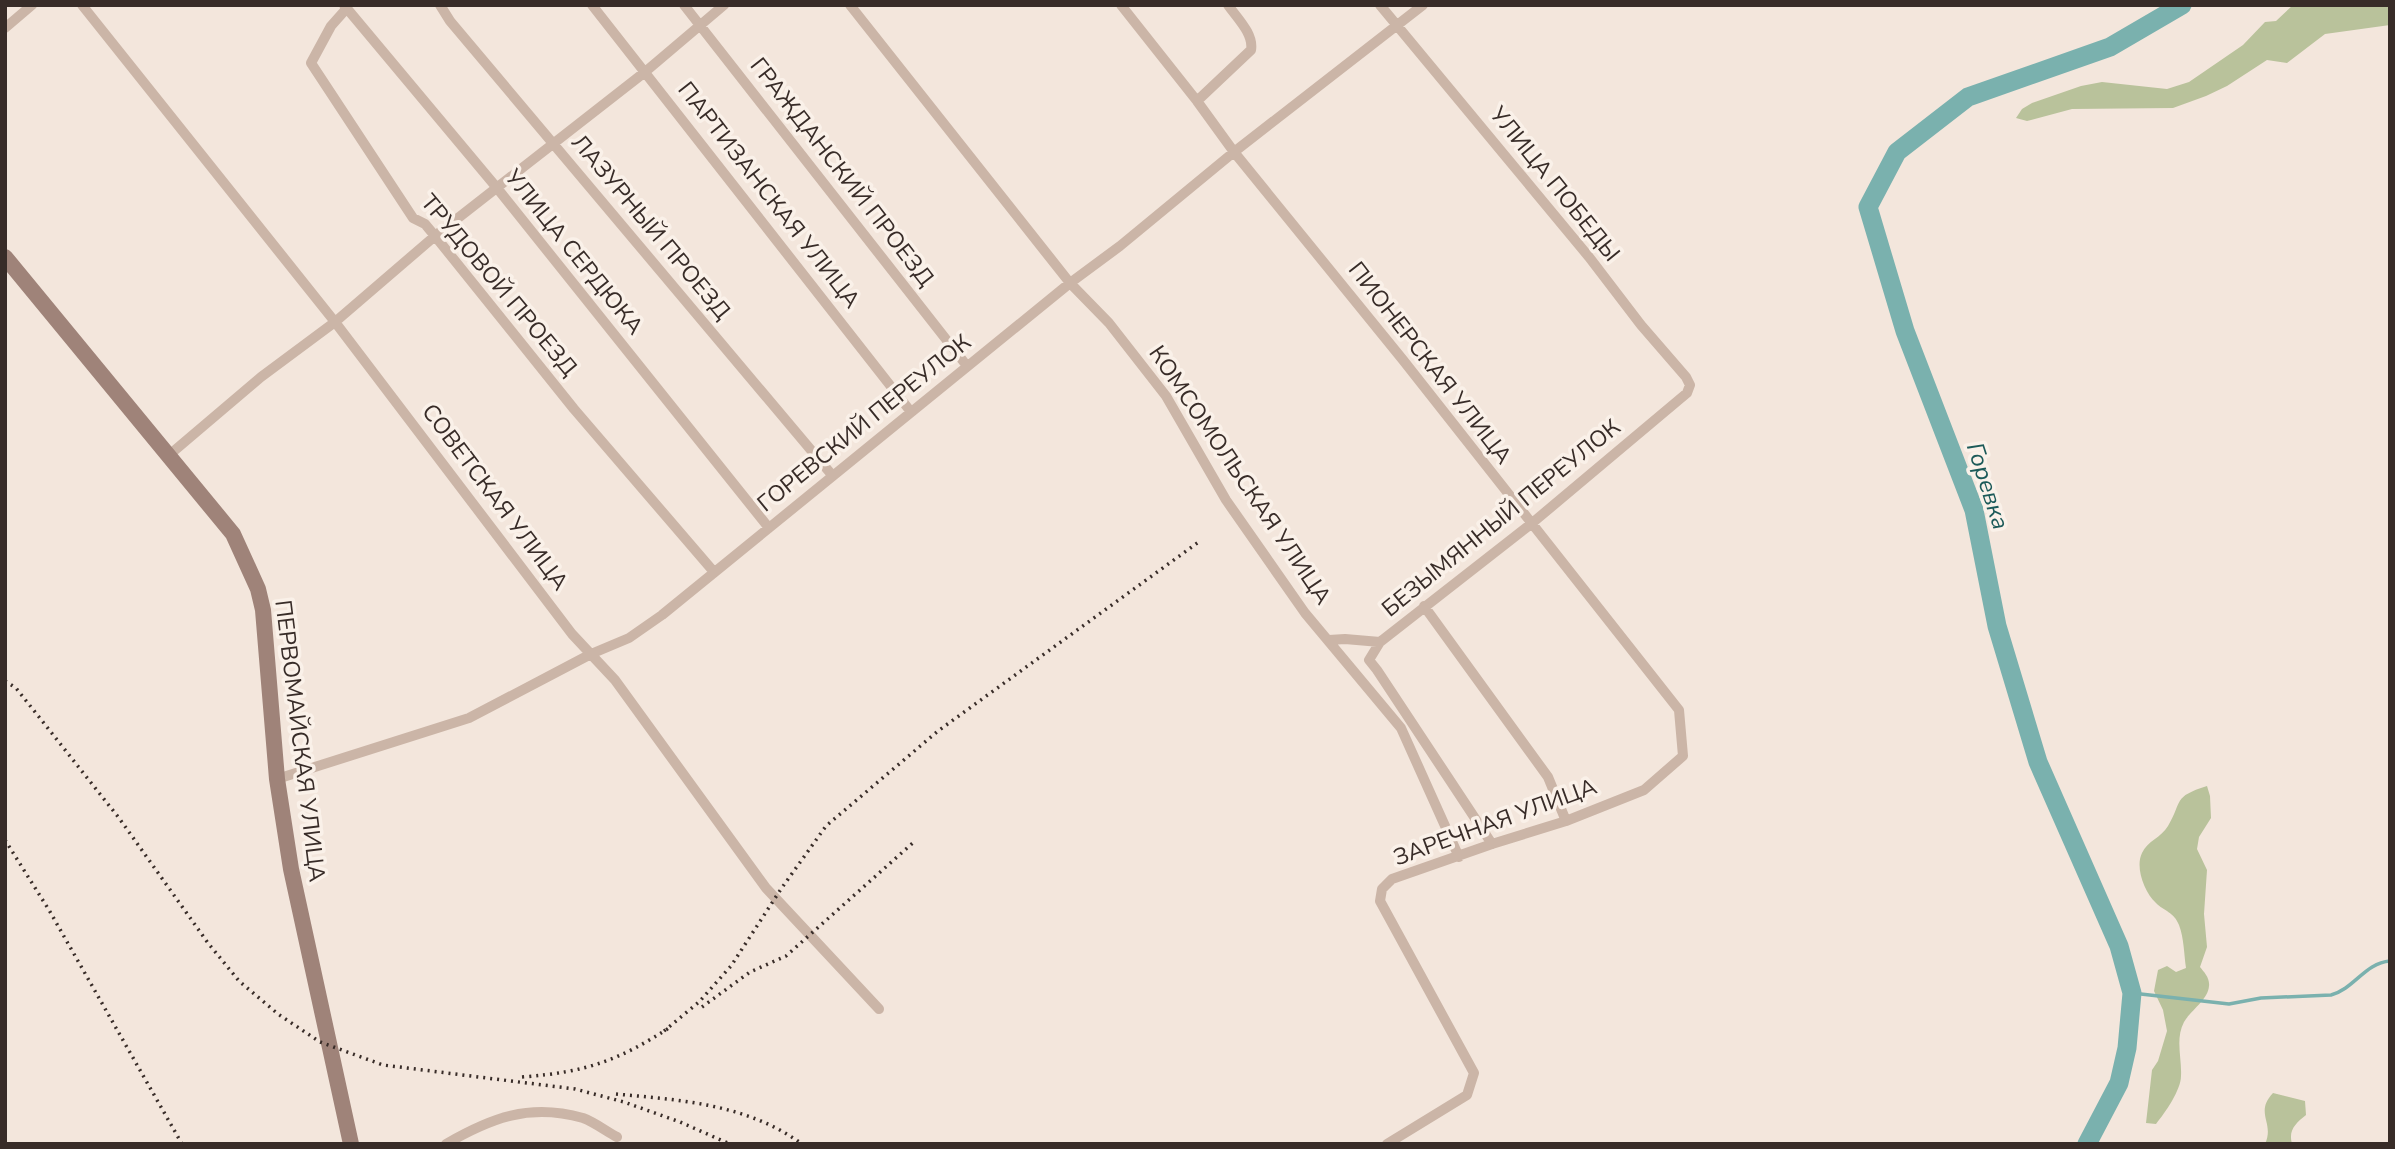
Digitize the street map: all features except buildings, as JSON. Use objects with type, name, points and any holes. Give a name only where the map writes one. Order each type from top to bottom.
[{"type":"main road","name":"ПЕРВОМАЙСКАЯ УЛИЦА","points":[[5,257],[233,534],[258,589],[263,610],[277,779],[293,880],[351,1144]]},
{"type":"street","points":[[5,28],[32,5]]},
{"type":"street","name":"СОВЕТСКАЯ УЛИЦА","points":[[82,5],[335,322],[572,634],[615,680],[766,888],[879,1009]]},
{"type":"street","name":"ЛАЗУРНЫЙ ПРОЕЗД","points":[[440,5],[450,21],[832,475]]},
{"type":"street","name":"ПАРТИЗАНСКАЯ УЛИЦА","points":[[592,5],[911,412]]},
{"type":"street","name":"ГРАЖДАНСКИЙ ПРОЕЗД","points":[[684,5],[967,366]]},
{"type":"street","points":[[168,456],[261,377],[335,322],[435,236],[645,72],[724,5]]},
{"type":"street","name":"КОМСОМОЛЬСКАЯ УЛИЦА","points":[[850,5],[1070,283],[1109,323],[1166,396],[1226,500],[1305,613],[1401,728],[1459,857]]},
{"type":"street","name":"ПИОНЕРСКАЯ УЛИЦА","points":[[1121,5],[1234,152],[1403,360],[1679,710],[1683,756]]},
{"type":"street","points":[[1197,101],[1251,50],[1253,42],[1228,5]]},
{"type":"street","name":"УЛИЦА ПОБЕДЫ","points":[[1380,5],[1686,377],[1690,385],[1687,393]]},
{"type":"street","name":"ГОРЕВСКИЙ ПЕРЕУЛОК","points":[[277,779],[469,718],[591,654],[629,638],[662,615],[1234,152],[1423,5]]},
{"type":"street","name":"УЛИЦА СЕРДЮКА","points":[[345,7],[497,188],[769,527]]},
{"type":"street","name":"ТРУДОВОЙ ПРОЕЗД","points":[[345,7],[310,63],[413,218],[425,224],[574,409],[714,572]]},
{"type":"street","name":"БЕЗЫМЯННЫЙ ПЕРЕУЛОК","points":[[1329,640],[1380,642],[1531,524],[1687,393]]},
{"type":"street","points":[[1424,606],[1548,777],[1566,821]]},
{"type":"street","points":[[1380,642],[1369,660],[1492,844]]},
{"type":"street","name":"ЗАРЕЧНАЯ УЛИЦА","points":[[1387,1144],[1467,1095],[1474,1073],[1380,901],[1381,890],[1392,879],[1566,821],[1644,790],[1683,756]]},
{"type":"street","points":[[446,1144],[502,1116],[538,1111],[584,1119],[617,1137]]},
{"type":"green space","points":[[2293,5],[2390,5],[2390,25],[2325,34],[2287,63],[2267,60],[2227,86],[2173,108],[2072,109],[2027,121],[2016,118],[2022,109],[2032,103],[2081,86],[2102,82],[2167,89],[2189,82],[2243,45],[2265,22],[2276,21]]},
{"type":"green space","points":[[2207,786],[2211,818],[2199,837],[2197,849],[2207,870],[2204,914],[2207,947],[2200,967],[2208,978],[2209,986],[2206,996],[2181,1028],[2181,1076],[2175,1094],[2156,1124],[2146,1123],[2152,1070],[2158,1061],[2167,1031],[2163,1010],[2154,991],[2158,970],[2167,966],[2176,972],[2186,968],[2179,925],[2148,893],[2140,872],[2140,859],[2147,845],[2168,826],[2183,797]]},
{"type":"green space","points":[[2273,1093],[2305,1101],[2306,1115],[2292,1131],[2292,1144],[2265,1144],[2268,1130],[2265,1106]]},
{"type":"waterway","name":"Горевка","points":[[2087,1144],[2119,1083],[2127,1048],[2132,993],[2119,946],[2038,762],[1997,626],[1974,510],[1905,331],[1868,207],[1897,152],[1968,97],[2110,47],[2182,5]]},
{"type":"waterway","points":[[2132,993],[2229,1004],[2261,998],[2331,995],[2373,966],[2390,961]]},
{"type":"railway","points":[[664,1031],[699,1002],[731,966],[826,826],[938,731],[1200,541]]},
{"type":"railway","points":[[5,681],[16,688],[119,818],[208,943],[239,981],[278,1014],[320,1042],[383,1065],[575,1089],[624,1102],[730,1144]]},
{"type":"railway","points":[[5,840],[49,910],[182,1144]]},
{"type":"railway","points":[[702,1007],[750,972],[786,956],[915,841]]},
{"type":"railway","points":[[522,1077],[565,1072],[601,1063],[635,1048],[672,1026]]},
{"type":"railway","points":[[616,1094],[689,1102],[736,1112],[759,1120],[802,1144]]}]
